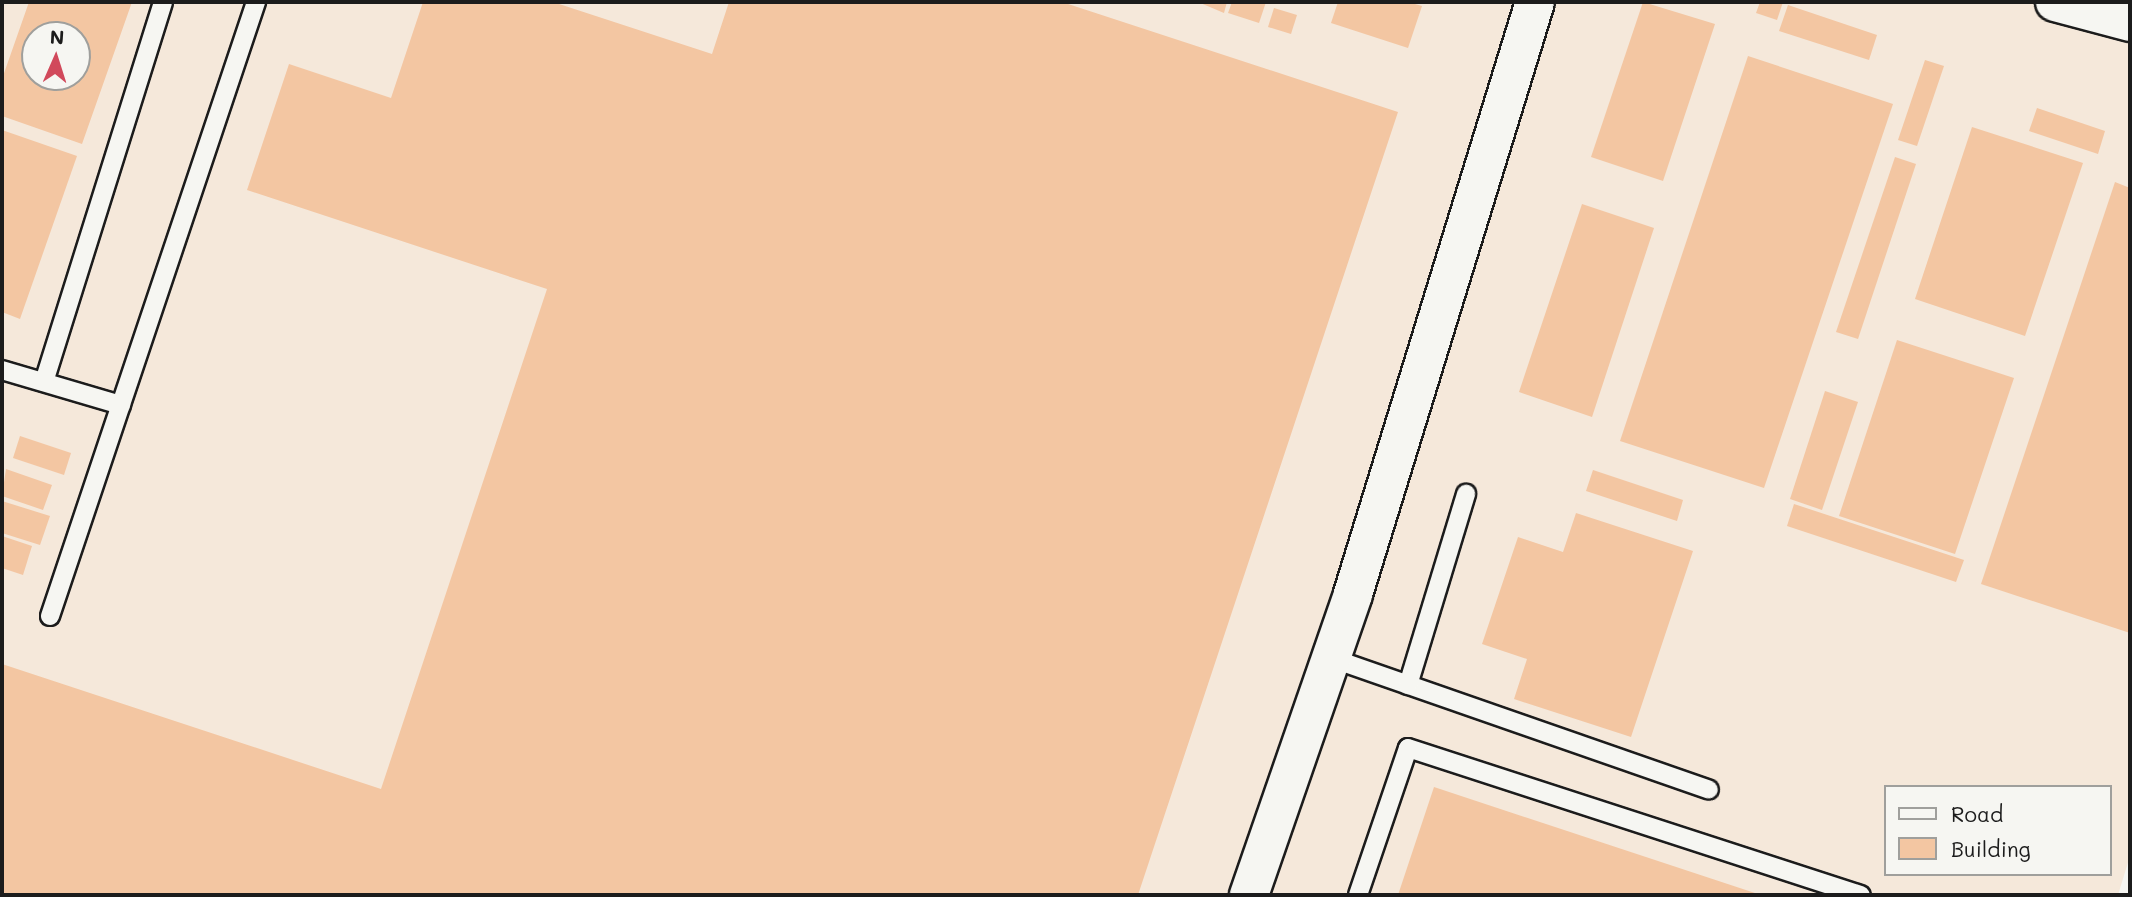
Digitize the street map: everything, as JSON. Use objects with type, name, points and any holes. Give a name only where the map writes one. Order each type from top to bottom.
[{"type":"street","points":[[1249,895],[1331,658],[1535,2]]},
{"type":"street","points":[[2055,2],[2130,22]]},
{"type":"lane","points":[[44,382],[163,2]]},
{"type":"lane","points":[[50,616],[256,2]]},
{"type":"lane","points":[[2,370],[121,405]]},
{"type":"lane","points":[[1408,685],[1466,494]]},
{"type":"lane","points":[[1331,658],[1709,790]]},
{"type":"lane","points":[[1358,895],[1408,748],[1861,895]]},
{"type":"shaded area","points":[[2,2],[2130,2],[2130,856],[2118,895],[2,895]]},
{"type":"building","points":[[29,2],[132,2],[82,144],[2,116],[2,79],[21,25],[21,91],[91,91],[91,21],[22,21]]},
{"type":"building","points":[[423,2],[553,2],[712,54],[729,2],[1062,2],[1398,112],[1138,895],[2,895],[2,664],[381,789],[547,289],[247,190],[289,64],[391,98]]},
{"type":"building","points":[[1198,2],[1227,2],[1224,13]]},
{"type":"building","points":[[1232,2],[1266,2],[1259,23],[1228,13]]},
{"type":"building","points":[[1338,2],[1408,2],[1422,6],[1408,48],[1331,23]]},
{"type":"building","points":[[1643,2],[1715,24],[1663,181],[1591,157]]},
{"type":"building","points":[[1760,2],[1783,2],[1777,20],[1756,13]]},
{"type":"building","points":[[1788,5],[1877,35],[1869,60],[1779,31]]},
{"type":"building","points":[[1274,8],[1297,15],[1291,34],[1268,27]]},
{"type":"building","points":[[1748,56],[1893,104],[1764,488],[1620,441]]},
{"type":"building","points":[[1925,60],[1944,66],[1917,146],[1898,140]]},
{"type":"building","points":[[2037,108],[2105,131],[2098,154],[2029,131]]},
{"type":"building","points":[[1972,127],[2083,163],[2025,336],[1915,299]]},
{"type":"building","points":[[2,130],[77,156],[20,319],[2,312]]},
{"type":"building","points":[[1895,157],[1916,164],[1858,339],[1836,332]]},
{"type":"building","points":[[2115,182],[2130,188],[2130,633],[1981,584]]},
{"type":"building","points":[[1582,204],[1654,228],[1592,417],[1519,392]]},
{"type":"building","points":[[1897,340],[2014,378],[1955,554],[1839,516]]},
{"type":"building","points":[[1825,391],[1858,402],[1822,510],[1790,499]]},
{"type":"building","points":[[20,436],[71,453],[64,475],[13,458]]},
{"type":"building","points":[[6,469],[52,485],[43,510],[2,496]]},
{"type":"building","points":[[1593,470],[1683,500],[1677,521],[1586,491]]},
{"type":"building","points":[[2,501],[50,516],[40,545],[2,533]]},
{"type":"building","points":[[1794,504],[1964,560],[1956,582],[1787,526]]},
{"type":"building","points":[[1576,513],[1693,551],[1631,737],[1514,699],[1527,659],[1482,644],[1518,537],[1563,552]]},
{"type":"building","points":[[2,536],[32,546],[23,575],[2,568]]},
{"type":"building","points":[[1434,787],[1761,895],[1398,895]]}]
